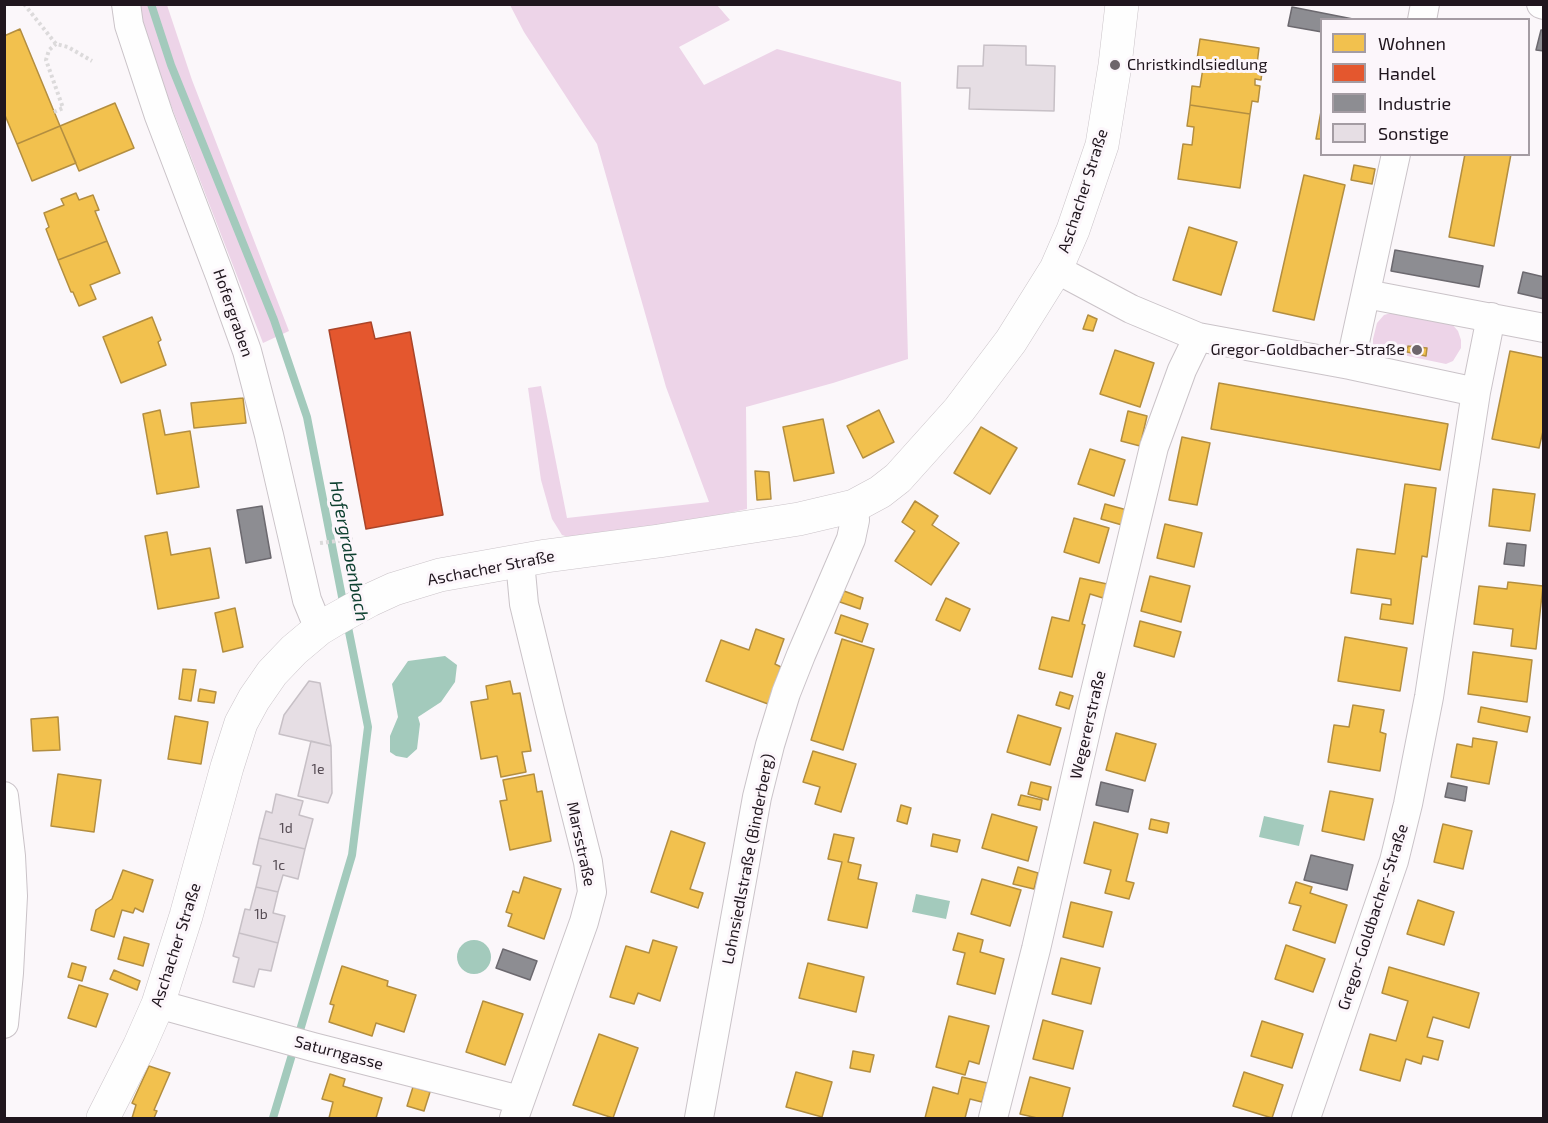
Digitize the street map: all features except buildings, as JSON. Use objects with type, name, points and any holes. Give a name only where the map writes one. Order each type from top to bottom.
[{"type":"street","name":"Hofergraben","points":[[126,4],[129,25],[159,116],[247,351],[307,600],[319,629]]},
{"type":"street","name":"Aschacher Straße","points":[[103,1119],[158,1004],[186,916],[241,723],[272,673],[319,629],[394,589],[440,575],[520,561],[799,519],[854,506],[880,492],[898,478],[959,410],[1011,340],[1056,269],[1073,230],[1102,145],[1117,56],[1122,4]]},
{"type":"street","points":[[1350,365],[1396,156]]},
{"type":"street","points":[[1056,269],[1131,309],[1198,337],[1350,365],[1476,392]]},
{"type":"street","points":[[1366,294],[1544,328]]},
{"type":"street","name":"Gregor-Goldbacher-Straße","points":[[1306,1119],[1394,861],[1408,804],[1429,697],[1476,392],[1491,317]]},
{"type":"street","name":"Wegererstraße","points":[[993,1119],[1036,949],[1154,447],[1182,370],[1198,337]]},
{"type":"street","name":"Lohnsiedlstraße (Binderberg)","points":[[699,1119],[757,797],[770,745],[786,693],[851,539],[855,520],[854,506]]},
{"type":"street","name":"Marsstraße","points":[[517,1109],[584,922],[592,892],[588,862],[524,604],[520,561]]},
{"type":"street","points":[[4,796],[13,896],[4,1024]]},
{"type":"street","name":"Saturngasse","points":[[158,1004],[300,1043],[517,1109]]},
{"type":"path","points":[[24,4],[56,44],[68,47],[92,61]]},
{"type":"path","points":[[54,112],[63,108],[46,60],[50,50],[56,44]]},
{"type":"path","points":[[309,544],[355,539]]},
{"type":"shaded area","points":[[138,5],[167,5],[192,80],[289,331],[263,343],[150,51]]},
{"type":"shaded area","points":[[510,5],[717,5],[730,20],[679,47],[704,85],[777,49],[901,82],[908,359],[746,407],[747,509],[572,538],[562,535],[552,519],[541,480],[528,388],[541,386],[567,518],[709,502],[666,387],[597,144],[524,32]]},
{"type":"shaded area","points":[[1391,313],[1451,323],[1458,331],[1461,340],[1461,348],[1453,361],[1446,364],[1373,347],[1377,323],[1384,315]]},
{"type":"shaded area","points":[[445,656],[457,665],[455,682],[441,702],[418,717],[420,724],[417,749],[407,758],[396,756],[390,752],[390,736],[398,717],[392,684],[408,661]]},
{"type":"shaded area","points":[[1264,816],[1304,825],[1299,846],[1259,837]]},
{"type":"shaded area","points":[[916,894],[950,901],[946,919],[912,912]]},
{"type":"shaded area","points":[[474,940],[486,945],[491,957],[486,969],[474,974],[462,969],[457,957],[462,945]]},
{"type":"waterway","name":"Hofergrabenbach","points":[[151,4],[171,65],[274,320],[307,417],[344,607]]},
{"type":"waterway","name":"Hofergrabenbach","points":[[298,1037],[352,855],[368,727],[347,622]]},
{"type":"waterway","name":"Hofergrabenbach","points":[[273,1118],[294,1048]]},
{"type":"place","name":"Christkindlsiedlung","points":[[1115,65]]},
{"type":"place","name":"Gregor-Goldbacher-Straße","points":[[1417,350]]}]
